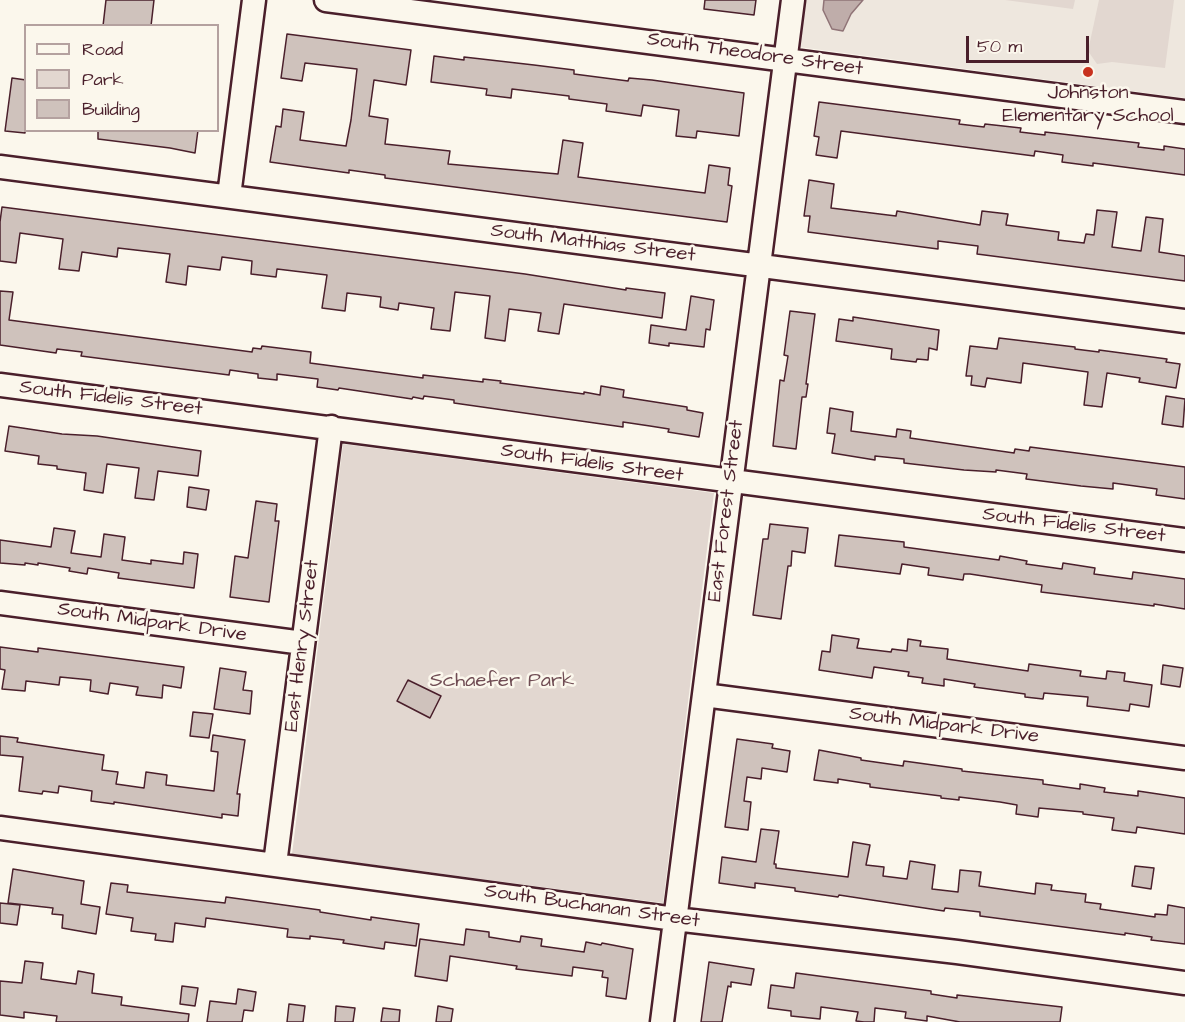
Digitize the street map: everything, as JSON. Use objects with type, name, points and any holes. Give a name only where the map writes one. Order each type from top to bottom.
[{"type":"street","points":[[229,196],[254,0]]},
{"type":"street","name":"South Theodore Street","points":[[326,0],[1185,112]]},
{"type":"street","name":"East Forest Street","points":[[662,1022],[793,0]]},
{"type":"street","name":"South Matthias Street","points":[[0,167],[1185,321]]},
{"type":"street","name":"South Fidelis Street","points":[[0,384],[731,483],[1185,540]]},
{"type":"street","name":"East Henry Street","points":[[275,864],[331,428]]},
{"type":"street","name":"South Midpark Drive","points":[[0,603],[303,644]]},
{"type":"street","name":"South Midpark Drive","points":[[704,695],[1185,758]]},
{"type":"street","name":"South Buchanan Street","points":[[0,828],[675,919],[957,952],[1185,983]]},
{"type":"shaded area","name":"Johnston Elementary School","points":[[805,0],[1185,0],[1185,98],[799,47]]},
{"type":"shaded area","points":[[824,0],[863,0],[851,14],[843,31],[832,29],[823,10]]},
{"type":"green space","points":[[1005,0],[1075,0],[1073,9]]},
{"type":"green space","points":[[1099,0],[1174,0],[1165,68],[1112,62],[1097,64],[1088,51]]},
{"type":"green space","name":"Schaefer Park","points":[[343,444],[714,493],[663,903],[292,854]]},
{"type":"building","points":[[106,0],[154,0],[151,24],[103,24]]},
{"type":"building","points":[[705,0],[756,0],[754,15],[704,9]]},
{"type":"building","points":[[287,34],[411,50],[406,85],[374,80],[369,116],[388,119],[385,144],[450,151],[448,164],[558,174],[563,140],[583,143],[578,177],[705,193],[709,165],[730,168],[728,185],[732,186],[727,222],[385,178],[385,175],[349,170],[349,173],[270,162],[276,126],[281,127],[283,109],[304,112],[300,140],[346,146],[351,120],[357,69],[305,63],[302,81],[281,78]]},
{"type":"building","points":[[434,56],[534,65],[574,70],[574,74],[628,81],[629,78],[652,80],[744,93],[739,136],[697,131],[696,138],[676,136],[679,110],[643,105],[641,116],[606,111],[607,104],[569,99],[569,96],[512,89],[511,98],[486,95],[487,89],[431,82]]},
{"type":"building","points":[[12,78],[24,80],[25,133],[5,131]]},
{"type":"building","points":[[819,102],[960,120],[959,124],[1021,128],[1020,132],[1045,135],[1045,132],[1139,143],[1138,147],[1164,150],[1164,146],[1185,149],[1185,175],[1093,163],[1093,166],[1062,162],[1063,155],[1035,151],[1034,156],[841,131],[837,158],[816,155],[819,137],[814,136]]},
{"type":"building","points":[[98,132],[198,132],[195,153],[98,139]]},
{"type":"building","points":[[809,180],[834,184],[831,208],[896,216],[897,211],[980,225],[982,211],[1008,214],[1006,225],[1059,232],[1058,240],[1084,243],[1086,234],[1094,235],[1097,210],[1117,212],[1112,247],[1141,251],[1146,217],[1163,219],[1159,252],[1185,256],[1185,281],[977,254],[978,246],[938,241],[938,249],[808,232],[810,216],[804,216]]},
{"type":"building","points":[[2,207],[525,274],[626,290],[626,288],[665,293],[662,318],[564,304],[559,334],[538,331],[541,313],[509,309],[505,341],[485,338],[490,296],[455,292],[450,331],[431,329],[434,308],[399,303],[398,310],[380,307],[381,297],[347,293],[345,311],[322,308],[327,275],[277,269],[276,277],[251,274],[252,261],[222,257],[220,270],[188,266],[186,285],[166,282],[170,254],[118,248],[117,257],[82,252],[79,271],[59,269],[63,239],[20,233],[16,263],[0,261]]},
{"type":"building","points":[[0,291],[13,292],[9,320],[252,352],[253,348],[261,349],[262,346],[311,352],[310,363],[423,378],[423,375],[483,382],[483,379],[600,395],[601,386],[624,390],[623,397],[687,407],[687,410],[703,413],[699,437],[668,432],[669,429],[623,422],[623,427],[454,403],[454,400],[424,396],[423,399],[413,397],[412,399],[317,387],[318,379],[277,374],[277,380],[258,378],[258,374],[230,370],[229,375],[81,356],[82,352],[57,349],[56,353],[0,345]]},
{"type":"building","points":[[691,296],[714,300],[710,330],[706,329],[704,347],[649,343],[651,325],[686,330]]},
{"type":"building","points":[[790,311],[815,314],[806,384],[808,384],[806,397],[802,397],[796,449],[773,446],[780,380],[784,381],[788,356],[784,355]]},
{"type":"building","points":[[853,317],[939,330],[937,350],[929,348],[928,360],[917,359],[916,362],[891,359],[892,349],[836,341],[839,319],[853,321]]},
{"type":"building","points":[[999,338],[1167,359],[1166,362],[1180,364],[1176,388],[1139,382],[1140,378],[1107,373],[1102,407],[1084,405],[1088,372],[1023,363],[1021,383],[987,378],[985,387],[971,385],[972,376],[966,376],[970,346],[997,349]]},
{"type":"building","points":[[1166,396],[1185,399],[1183,427],[1162,424]]},
{"type":"building","points":[[830,408],[853,412],[851,431],[896,437],[897,429],[911,431],[910,438],[1014,453],[1015,449],[1029,451],[1030,447],[1185,467],[1185,499],[1156,495],[1157,489],[1113,483],[1113,489],[1081,486],[1026,479],[1027,474],[996,470],[996,472],[964,470],[904,463],[904,459],[875,456],[875,460],[832,453],[835,434],[827,433]]},
{"type":"building","points":[[9,426],[201,451],[198,476],[158,471],[154,500],[135,498],[139,468],[107,464],[103,493],[84,490],[86,473],[38,464],[39,456],[5,451]]},
{"type":"building","points":[[189,487],[209,490],[206,510],[187,507]]},
{"type":"building","points":[[256,501],[277,504],[275,521],[279,521],[269,602],[230,597],[235,556],[248,558]]},
{"type":"building","points":[[770,524],[808,528],[805,553],[792,551],[781,619],[753,615],[763,539],[768,539]]},
{"type":"building","points":[[54,528],[75,531],[71,553],[101,557],[104,534],[125,537],[122,560],[151,564],[151,560],[183,564],[184,552],[198,554],[194,588],[118,578],[119,573],[88,568],[87,574],[69,571],[70,568],[38,563],[38,565],[25,563],[25,565],[0,563],[0,540],[51,547]]},
{"type":"building","points":[[839,535],[904,542],[904,547],[999,560],[1000,556],[1027,561],[1026,564],[1062,569],[1063,563],[1095,568],[1094,574],[1132,579],[1133,572],[1185,579],[1185,609],[1041,592],[1042,585],[970,574],[964,574],[963,580],[928,575],[929,568],[902,564],[900,574],[835,566]]},
{"type":"building","points":[[832,635],[859,639],[857,648],[891,652],[892,649],[907,651],[908,639],[921,641],[920,646],[948,649],[947,659],[1028,671],[1029,664],[1081,671],[1080,676],[1106,679],[1107,671],[1125,673],[1124,681],[1152,685],[1149,707],[1130,704],[1129,711],[1087,706],[1088,697],[1044,693],[1043,699],[1025,697],[1025,694],[974,687],[975,684],[944,679],[944,686],[922,683],[923,678],[908,676],[909,672],[874,667],[872,678],[819,670],[822,651],[830,652]]},
{"type":"building","points":[[0,647],[38,652],[38,648],[184,667],[181,688],[163,685],[162,698],[136,695],[138,687],[110,683],[108,694],[90,691],[91,680],[60,677],[59,685],[26,681],[25,691],[2,689],[5,670],[0,669]]},
{"type":"building","points":[[1163,665],[1183,668],[1180,687],[1161,684]]},
{"type":"building","points":[[220,668],[246,672],[243,690],[252,691],[250,714],[214,709]]},
{"type":"building","points":[[408,680],[441,696],[430,718],[397,701]]},
{"type":"building","points":[[193,712],[213,714],[209,738],[190,736]]},
{"type":"building","points":[[213,735],[245,740],[237,794],[240,794],[238,816],[222,814],[222,818],[114,802],[114,804],[91,801],[92,791],[59,786],[58,793],[43,791],[42,794],[19,791],[23,757],[0,755],[0,736],[18,738],[17,742],[104,755],[102,770],[118,772],[116,784],[144,788],[146,772],[167,775],[166,785],[214,791],[218,752],[211,751]]},
{"type":"building","points":[[737,739],[773,744],[772,748],[790,751],[787,772],[762,768],[761,779],[747,777],[744,801],[751,802],[748,830],[725,827]]},
{"type":"building","points":[[819,750],[861,758],[861,760],[903,766],[904,761],[962,769],[962,771],[1043,780],[1043,784],[1080,789],[1080,784],[1105,788],[1104,792],[1138,796],[1138,791],[1185,798],[1185,834],[1137,827],[1136,833],[1112,830],[1114,818],[1083,814],[1083,812],[1039,808],[1038,817],[1016,814],[1017,805],[1000,802],[959,797],[959,800],[941,798],[941,796],[870,787],[870,784],[838,779],[838,783],[814,780]]},
{"type":"building","points":[[761,829],[779,831],[774,864],[776,868],[848,877],[853,842],[870,845],[866,865],[884,867],[883,876],[907,879],[910,861],[935,865],[932,889],[958,892],[960,870],[981,872],[979,886],[1035,894],[1036,883],[1052,885],[1051,890],[1086,894],[1085,902],[1101,904],[1100,909],[1155,917],[1155,914],[1167,915],[1168,905],[1185,908],[1185,944],[1151,940],[1152,937],[1125,933],[1125,935],[980,916],[980,912],[945,908],[944,911],[839,895],[838,897],[795,891],[795,888],[755,883],[755,888],[719,883],[722,857],[756,862]]},
{"type":"building","points":[[1135,866],[1154,868],[1151,889],[1132,886]]},
{"type":"building","points":[[13,869],[84,881],[81,904],[100,907],[96,934],[62,928],[63,915],[52,914],[53,908],[8,903]]},
{"type":"building","points":[[111,883],[128,885],[127,892],[225,903],[226,897],[320,910],[320,912],[371,920],[371,917],[419,924],[416,946],[385,942],[384,949],[343,943],[344,940],[310,936],[310,939],[287,937],[288,929],[206,918],[205,927],[175,923],[173,942],[155,940],[156,934],[131,931],[133,918],[106,914]]},
{"type":"building","points":[[0,903],[20,905],[17,925],[0,923]]},
{"type":"building","points":[[466,929],[489,932],[489,937],[520,942],[521,936],[542,939],[541,946],[584,952],[586,942],[633,949],[626,999],[606,996],[608,978],[602,977],[603,971],[573,967],[572,976],[516,969],[517,966],[450,956],[447,981],[415,976],[420,939],[464,945]]},
{"type":"building","points":[[25,961],[43,963],[41,979],[76,984],[78,971],[94,974],[92,993],[122,997],[121,1005],[189,1014],[188,1022],[56,1022],[57,1016],[24,1012],[24,1018],[0,1015],[0,981],[22,983]]},
{"type":"building","points":[[709,962],[754,969],[751,985],[731,982],[731,987],[728,986],[722,1022],[701,1022]]},
{"type":"building","points":[[796,973],[931,991],[931,994],[957,998],[957,995],[1062,1007],[1060,1022],[960,1022],[927,1016],[927,1021],[905,1018],[906,1012],[875,1008],[874,1022],[864,1022],[856,1021],[858,1012],[821,1007],[820,1019],[791,1016],[791,1011],[768,1008],[771,985],[794,988]]},
{"type":"building","points":[[182,986],[198,988],[195,1006],[180,1004]]},
{"type":"building","points":[[238,989],[256,992],[253,1011],[244,1010],[242,1022],[207,1022],[210,1001],[236,1004]]},
{"type":"building","points":[[289,1004],[305,1006],[303,1022],[287,1022]]},
{"type":"building","points":[[336,1006],[355,1008],[353,1022],[335,1022]]},
{"type":"building","points":[[438,1006],[453,1009],[451,1022],[436,1022]]},
{"type":"building","points":[[383,1008],[400,1010],[399,1022],[381,1022]]},
{"type":"place","name":"Johnston Elementary School","points":[[1088,72]]}]
